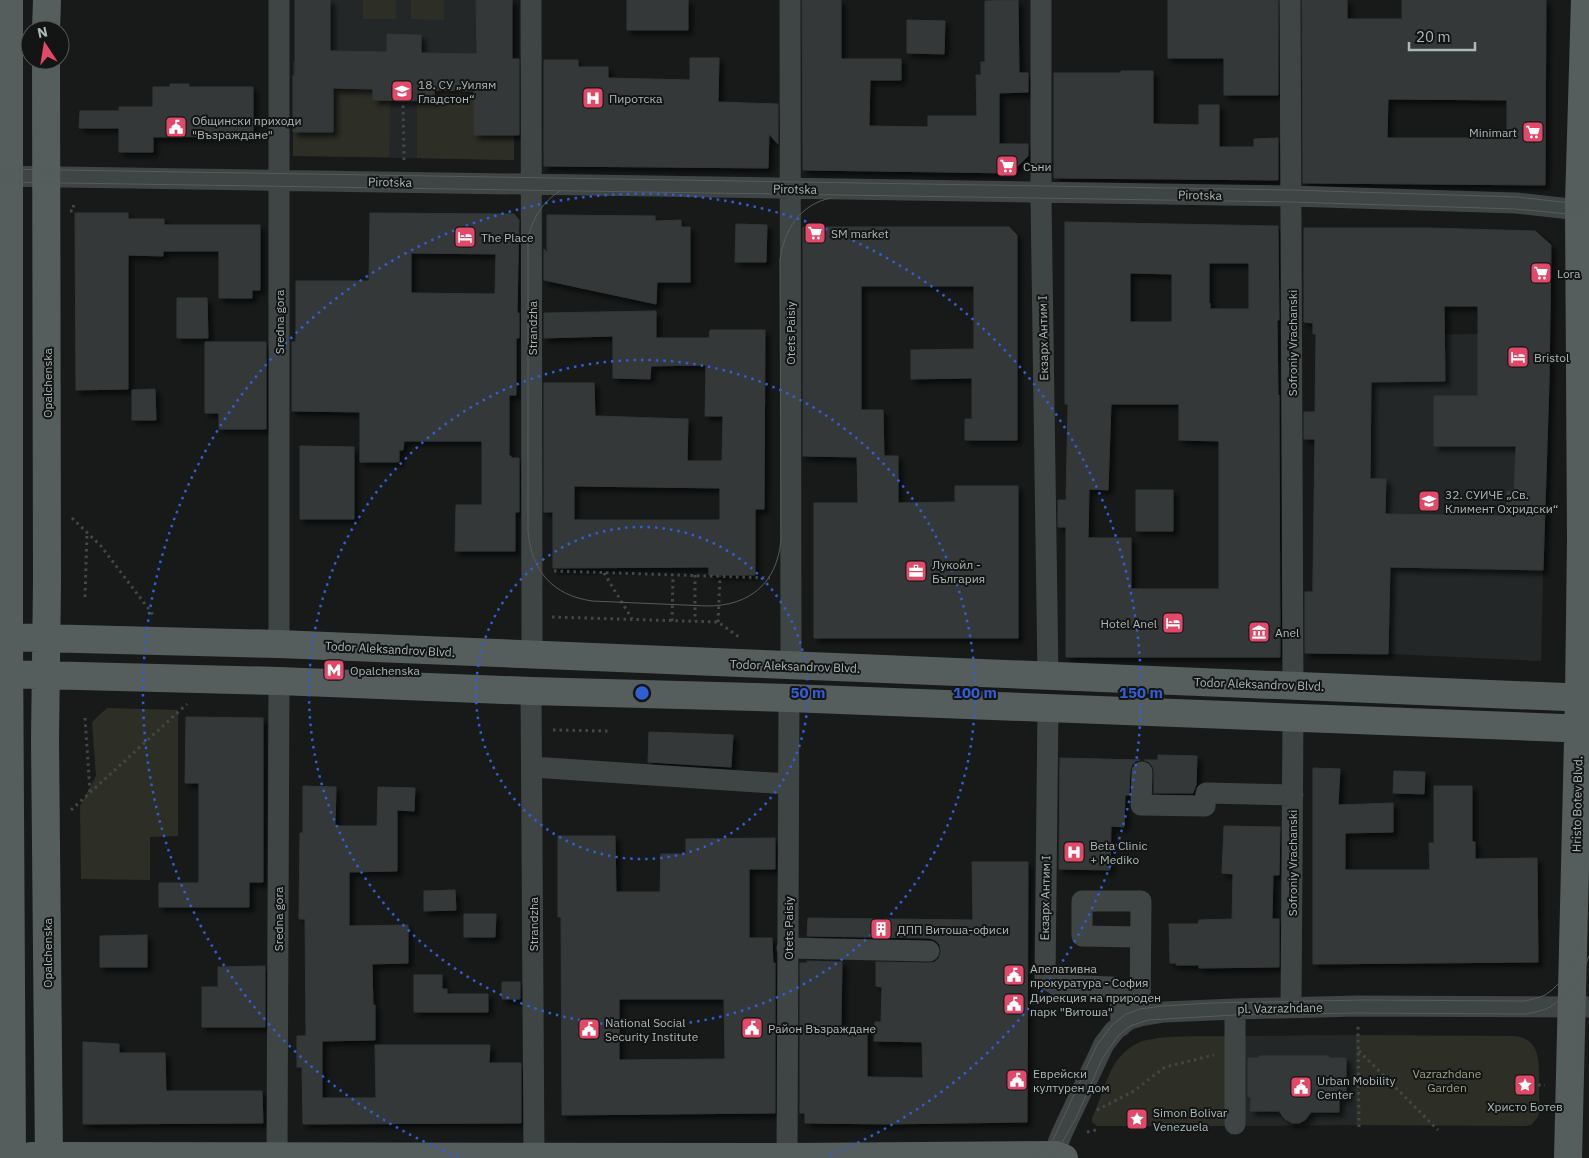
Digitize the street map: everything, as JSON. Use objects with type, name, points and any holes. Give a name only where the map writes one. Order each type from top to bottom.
[{"type":"main road","points":[[9,0],[5,176],[4,637],[10,1009],[8,1157],[1061,1157]]},
{"type":"main road","points":[[46,0],[46,20]]},
{"type":"main road","name":"Hristo Botev Blvd.","points":[[1568,1158],[1580,1007],[1584,729],[1581,540],[1585,0]]},
{"type":"main road","name":"Opalchenska","points":[[46,70],[47,638],[45,740],[49,1157]]},
{"type":"main road","name":"Todor Aleksandrov Blvd.","points":[[4,637],[278,644],[1584,698]]},
{"type":"main road","points":[[4,674],[279,681],[1048,707],[1584,729]]},
{"type":"street","name":"Sredna gora","points":[[278,644],[279,0]]},
{"type":"street","name":"Strandzha","points":[[531,0],[532,656]]},
{"type":"street","name":"Otets Paisiy","points":[[790,0],[791,666]]},
{"type":"street","name":"Екзарх Антим I","points":[[1041,0],[1041,192],[1048,676]]},
{"type":"street","name":"Sofroniy Vrachanski","points":[[1290,0],[1293,686]]},
{"type":"street","name":"Pirotska","points":[[5,176],[1291,196],[1516,203],[1584,210]]},
{"type":"street","name":"Sredna gora","points":[[277,1157],[279,681]]},
{"type":"street","name":"Strandzha","points":[[531,691],[534,1157]]},
{"type":"street","name":"Otets Paisiy","points":[[787,1157],[789,698]]},
{"type":"street","name":"Екзарх Антим I","points":[[1048,707],[1045,976],[1056,985],[1112,986],[1120,993],[1121,1026]]},
{"type":"street","name":"Sofroniy Vrachanski","points":[[1291,1007],[1294,718]]},
{"type":"street","points":[[532,767],[788,784]]},
{"type":"street","points":[[1142,772],[1141,805],[1205,806],[1206,793],[1293,795]]},
{"type":"street","points":[[1140,937],[1140,1016]]},
{"type":"street","points":[[788,948],[929,951]]},
{"type":"street","name":"pl. Vazrazhdane","points":[[1061,1157],[1058,1144],[1062,1133],[1098,1057],[1114,1031],[1129,1019],[1182,1011],[1291,1007],[1580,1007]]},
{"type":"street","points":[[1235,1009],[1235,1124]]},
{"type":"path","points":[[403,99],[404,164]]},
{"type":"path","points":[[72,518],[102,546],[154,616]]},
{"type":"path","points":[[85,597],[87,531]]},
{"type":"path","points":[[532,570],[790,578]]},
{"type":"path","points":[[604,573],[632,619]]},
{"type":"path","points":[[672,620],[673,575]]},
{"type":"path","points":[[695,575],[695,621]]},
{"type":"path","points":[[718,622],[720,576]]},
{"type":"path","points":[[552,617],[718,622],[744,641]]},
{"type":"path","points":[[71,810],[192,700]]},
{"type":"path","points":[[85,718],[90,792]]},
{"type":"path","points":[[548,730],[610,731]]},
{"type":"path","points":[[1358,1006],[1359,1130]]},
{"type":"path","points":[[1089,1114],[1134,1091],[1165,1067],[1235,1050]]},
{"type":"path","points":[[1358,1050],[1438,1130]]},
{"type":"path","points":[[1525,1085],[1546,1085]]},
{"type":"path","points":[[1088,1132],[1096,1130]]},
{"type":"shaded area","name":"18. СУ „Уилям Гладстон“","points":[[295,0],[513,0],[512,106],[514,106],[514,160],[293,156]]},
{"type":"shaded area","name":"32. СУИЧЕ „Св. Климент Охридски“","points":[[1479,334],[1478,396],[1434,396],[1434,445],[1516,445],[1514,491],[1545,493],[1541,661],[1388,654],[1311,653],[1316,337]]},
{"type":"shaded area","points":[[1356,1035],[1356,1125],[1230,1126],[1230,1036]]},
{"type":"green space","points":[[363,0],[396,0],[396,19],[363,19]]},
{"type":"green space","points":[[411,0],[444,0],[444,20],[411,19]]},
{"type":"green space","points":[[333,88],[373,89],[373,100],[390,100],[389,157],[293,156],[293,132],[321,134],[333,132]]},
{"type":"green space","points":[[434,90],[474,91],[474,135],[514,135],[514,160],[417,158],[417,100],[434,101]]},
{"type":"green space","points":[[107,708],[178,710],[178,836],[150,837],[150,880],[81,879],[80,806],[96,776],[92,722]]},
{"type":"green space","name":"Vazrazhdane Garden","points":[[1356,1035],[1521,1037],[1533,1046],[1537,1053],[1539,1069],[1538,1117],[1531,1125],[1525,1126],[1356,1125]]},
{"type":"green space","points":[[1184,1036],[1230,1036],[1230,1126],[1097,1126],[1092,1122],[1114,1065],[1122,1054],[1133,1046],[1149,1039]]},
{"type":"building","points":[[295,0],[330,0],[330,51],[387,52],[387,34],[421,35],[421,53],[477,54],[476,0],[512,0],[512,59],[519,59],[519,135],[474,135],[474,91],[434,90],[434,101],[373,100],[373,89],[333,88],[333,132],[293,132]]},
{"type":"building","points":[[627,0],[688,0],[688,30],[627,30]]},
{"type":"building","points":[[802,0],[841,0],[841,59],[901,59],[901,80],[870,80],[869,126],[928,127],[928,116],[977,116],[976,75],[981,75],[981,62],[985,62],[985,1],[1018,0],[1019,73],[1028,73],[1028,92],[999,93],[999,144],[1028,144],[1028,156],[1011,173],[803,170]]},
{"type":"building","points":[[1168,0],[1278,0],[1278,95],[1224,95],[1224,58],[1168,58]]},
{"type":"building","points":[[1302,0],[1347,0],[1347,19],[1402,19],[1402,0],[1546,0],[1545,185],[1303,183]],"holes":[[[1388,99],[1507,100],[1507,138],[1387,138]]]},
{"type":"building","points":[[907,20],[945,21],[944,54],[907,53]]},
{"type":"building","points":[[690,58],[719,58],[718,102],[778,104],[778,144],[769,134],[768,168],[544,166],[544,60],[578,60],[578,67],[608,67],[608,78],[690,80]]},
{"type":"building","points":[[1121,71],[1153,71],[1153,124],[1199,125],[1199,105],[1219,105],[1219,147],[1254,147],[1254,139],[1278,138],[1278,180],[1054,178],[1054,73],[1121,73]]},
{"type":"building","points":[[170,84],[189,84],[189,87],[253,87],[253,136],[153,137],[153,152],[119,152],[119,128],[79,128],[80,111],[119,111],[119,107],[153,107],[153,87],[170,87]]},
{"type":"building","points":[[75,213],[128,213],[128,219],[164,219],[164,225],[260,225],[260,290],[252,290],[252,298],[219,298],[219,251],[163,251],[163,256],[128,255],[128,389],[76,390]]},
{"type":"building","points":[[370,213],[514,214],[519,220],[517,313],[519,313],[519,338],[516,338],[516,395],[509,395],[509,456],[511,458],[519,458],[519,512],[515,512],[515,551],[455,551],[456,505],[482,505],[482,441],[404,441],[403,450],[399,450],[399,462],[360,462],[360,412],[292,411],[292,342],[295,342],[296,339],[296,281],[369,281]],"holes":[[[411,253],[496,254],[495,294],[411,293]]]},
{"type":"building","points":[[547,215],[655,216],[655,221],[681,220],[681,227],[690,227],[690,282],[657,282],[656,304],[544,280],[544,249],[547,253]]},
{"type":"building","points":[[1065,222],[1278,226],[1280,657],[1066,657],[1066,527],[1058,527],[1058,500],[1066,500],[1068,404],[1065,404]],"holes":[[[1209,263],[1249,263],[1249,309],[1210,309]],[[1130,273],[1172,274],[1172,322],[1130,322]],[[1111,404],[1179,404],[1179,440],[1219,441],[1219,589],[1131,589],[1131,538],[1088,538],[1089,489],[1108,490]]]},
{"type":"building","points":[[736,224],[767,225],[766,262],[735,262]]},
{"type":"building","points":[[803,227],[1009,227],[1017,235],[1017,440],[965,440],[965,419],[972,419],[972,378],[911,379],[911,350],[974,349],[974,286],[861,286],[861,410],[883,410],[884,456],[898,456],[898,503],[955,502],[955,486],[1018,486],[1018,638],[814,638],[814,503],[858,503],[857,457],[803,456]]},
{"type":"building","points":[[1304,228],[1430,228],[1535,231],[1551,245],[1543,570],[1390,567],[1388,654],[1305,653],[1305,592],[1313,592],[1315,439],[1304,439],[1304,412],[1315,412],[1316,334],[1313,334],[1313,323],[1304,322]],"holes":[[[1444,306],[1478,306],[1478,396],[1434,396],[1434,446],[1516,446],[1514,492],[1507,491],[1506,516],[1385,514],[1386,479],[1370,479],[1371,382],[1445,381]]]},
{"type":"building","points":[[177,298],[207,298],[208,338],[177,338]]},
{"type":"building","points":[[656,311],[656,338],[709,338],[710,330],[765,330],[764,509],[755,509],[755,575],[709,575],[709,567],[553,568],[553,512],[544,512],[544,383],[594,383],[595,416],[688,419],[687,461],[722,461],[723,416],[705,416],[706,365],[651,366],[650,379],[613,378],[613,336],[544,338],[544,313]],"holes":[[[574,486],[720,488],[720,520],[574,520]]]},
{"type":"building","points":[[205,342],[266,342],[266,429],[219,429],[219,413],[205,413]]},
{"type":"building","points":[[155,389],[156,420],[132,420],[132,390]]},
{"type":"building","points":[[300,446],[354,447],[354,519],[300,519]]},
{"type":"building","points":[[1136,490],[1173,490],[1173,531],[1136,531]]},
{"type":"building","points":[[186,717],[263,718],[263,882],[249,882],[249,907],[159,907],[159,883],[199,883],[199,783],[185,783]]},
{"type":"building","points":[[649,732],[733,735],[731,767],[648,762]]},
{"type":"building","points":[[1158,755],[1197,756],[1196,785],[1193,793],[1154,793],[1153,767],[1144,760],[1158,760]]},
{"type":"building","points":[[1060,758],[1140,760],[1132,765],[1130,771],[1129,795],[1125,795],[1124,827],[1111,826],[1110,870],[1059,869]]},
{"type":"building","points":[[1313,768],[1340,769],[1338,805],[1393,803],[1393,832],[1345,833],[1345,870],[1430,870],[1429,843],[1434,843],[1434,786],[1472,786],[1472,842],[1475,842],[1475,859],[1537,858],[1538,962],[1313,964]]},
{"type":"building","points":[[1394,771],[1425,772],[1424,794],[1393,793]]},
{"type":"building","points":[[303,786],[336,787],[335,826],[377,826],[378,787],[415,788],[414,811],[397,810],[397,871],[349,872],[349,926],[408,925],[408,963],[372,964],[375,1040],[322,1041],[322,1098],[376,1098],[375,1045],[490,1045],[489,1063],[521,1063],[521,1123],[303,1124],[302,1067],[297,1067],[297,1036],[306,1036],[305,919],[299,919],[300,833],[303,833]]},
{"type":"building","points":[[1224,826],[1280,827],[1279,875],[1273,875],[1272,919],[1279,919],[1279,967],[1199,968],[1199,965],[1176,965],[1176,963],[1170,963],[1169,924],[1198,924],[1199,920],[1232,919],[1233,874],[1222,873]]},
{"type":"building","points":[[558,836],[615,836],[616,892],[660,892],[661,854],[686,854],[686,839],[775,838],[775,869],[749,869],[749,938],[772,938],[773,963],[775,963],[775,1113],[562,1115],[561,917],[558,917]],"holes":[[[619,999],[724,999],[725,1059],[619,1060]]]},
{"type":"building","points":[[972,862],[1028,862],[1027,1122],[805,1123],[805,1113],[800,1113],[800,963],[807,963],[807,961],[842,962],[841,1026],[867,1026],[867,1077],[923,1078],[922,1042],[874,1041],[875,1022],[881,1022],[882,987],[876,986],[876,962],[929,963],[935,962],[941,952],[940,945],[935,940],[929,938],[807,936],[808,918],[973,920]]},
{"type":"building","points":[[455,890],[456,910],[424,911],[424,891]]},
{"type":"building","points":[[464,914],[496,914],[495,937],[464,937]]},
{"type":"building","points":[[147,935],[147,967],[100,967],[100,936]]},
{"type":"building","points":[[265,966],[265,1027],[202,1027],[202,987],[218,987],[218,967]]},
{"type":"building","points":[[414,975],[442,975],[442,989],[447,989],[447,994],[488,994],[488,1012],[414,1012]]},
{"type":"building","points":[[502,982],[520,982],[520,999],[502,999]]},
{"type":"building","points":[[83,1042],[119,1044],[119,1053],[165,1053],[166,1091],[262,1091],[263,1123],[83,1124]]},
{"type":"building","points":[[1259,1056],[1329,1056],[1329,1058],[1346,1058],[1346,1098],[1339,1098],[1339,1112],[1311,1112],[1305,1120],[1299,1123],[1292,1123],[1285,1119],[1279,1111],[1250,1111],[1251,1097],[1248,1097],[1248,1058],[1260,1058]]},
{"type":"tram line","points":[[0,169],[1291,190],[1517,197],[1589,205]]},
{"type":"tram line","points":[[0,182],[1291,202],[1516,209],[1589,216]]},
{"type":"tram line","points":[[560,191],[544,205],[533,223],[528,237],[528,532],[534,558],[546,579],[555,587],[578,598],[592,601],[707,606],[736,602],[759,589],[774,568],[778,555],[781,540],[780,260],[785,238],[795,220],[811,206],[831,198]]},
{"type":"tram line","points":[[1583,946],[1589,800]]},
{"type":"tram line","points":[[1036,1158],[1053,1140],[1097,1045],[1112,1025],[1126,1014],[1140,1009],[1162,1006],[1211,1003],[1366,1000],[1525,1001],[1545,995],[1558,984],[1573,962],[1584,938]]},
{"type":"tram line","points":[[1053,1158],[1076,1118],[1102,1059],[1118,1036],[1130,1026],[1148,1020],[1235,1015],[1358,1013],[1526,1014],[1547,1008],[1563,997],[1578,978],[1589,956]]},
{"type":"tram line","points":[[1579,1158],[1583,971]]},
{"type":"place","name":"18. СУ „Уилям Гладстон“","points":[[402,91]]},
{"type":"place","name":"Пиротска","points":[[593,98]]},
{"type":"place","name":"Общински приходи \"Възраждане\"","points":[[176,127]]},
{"type":"place","name":"Minimart","points":[[1533,132]]},
{"type":"place","name":"Съни","points":[[1007,166]]},
{"type":"place","name":"SM market","points":[[815,233]]},
{"type":"place","name":"The Place","points":[[465,237]]},
{"type":"place","name":"Lora","points":[[1541,273]]},
{"type":"place","name":"Bristol","points":[[1518,357]]},
{"type":"place","name":"32. СУИЧЕ „Св. Климент Охридски“","points":[[1429,501]]},
{"type":"place","name":"Лукойл - България","points":[[916,571]]},
{"type":"place","name":"Hotel Anel","points":[[1173,623]]},
{"type":"place","name":"Anel","points":[[1259,632]]},
{"type":"place","name":"Opalchenska","points":[[334,670]]},
{"type":"place","name":"Beta Clinic + Mediko","points":[[1074,852]]},
{"type":"place","name":"ДПП Витоша-офиси","points":[[881,929]]},
{"type":"place","name":"Апелативна прокуратура - София","points":[[1014,975]]},
{"type":"place","name":"Дирекция на природен парк \"Витоша\"","points":[[1014,1004]]},
{"type":"place","name":"Район Възраждане","points":[[752,1028]]},
{"type":"place","name":"National Social Security Institute","points":[[589,1029]]},
{"type":"place","name":"Еврейски културен дом","points":[[1017,1080]]},
{"type":"place","name":"Христо Ботев","points":[[1525,1085]]},
{"type":"place","name":"Urban Mobility Center","points":[[1301,1087]]},
{"type":"place","name":"Simon Bolivar Venezuela","points":[[1137,1119]]}]
